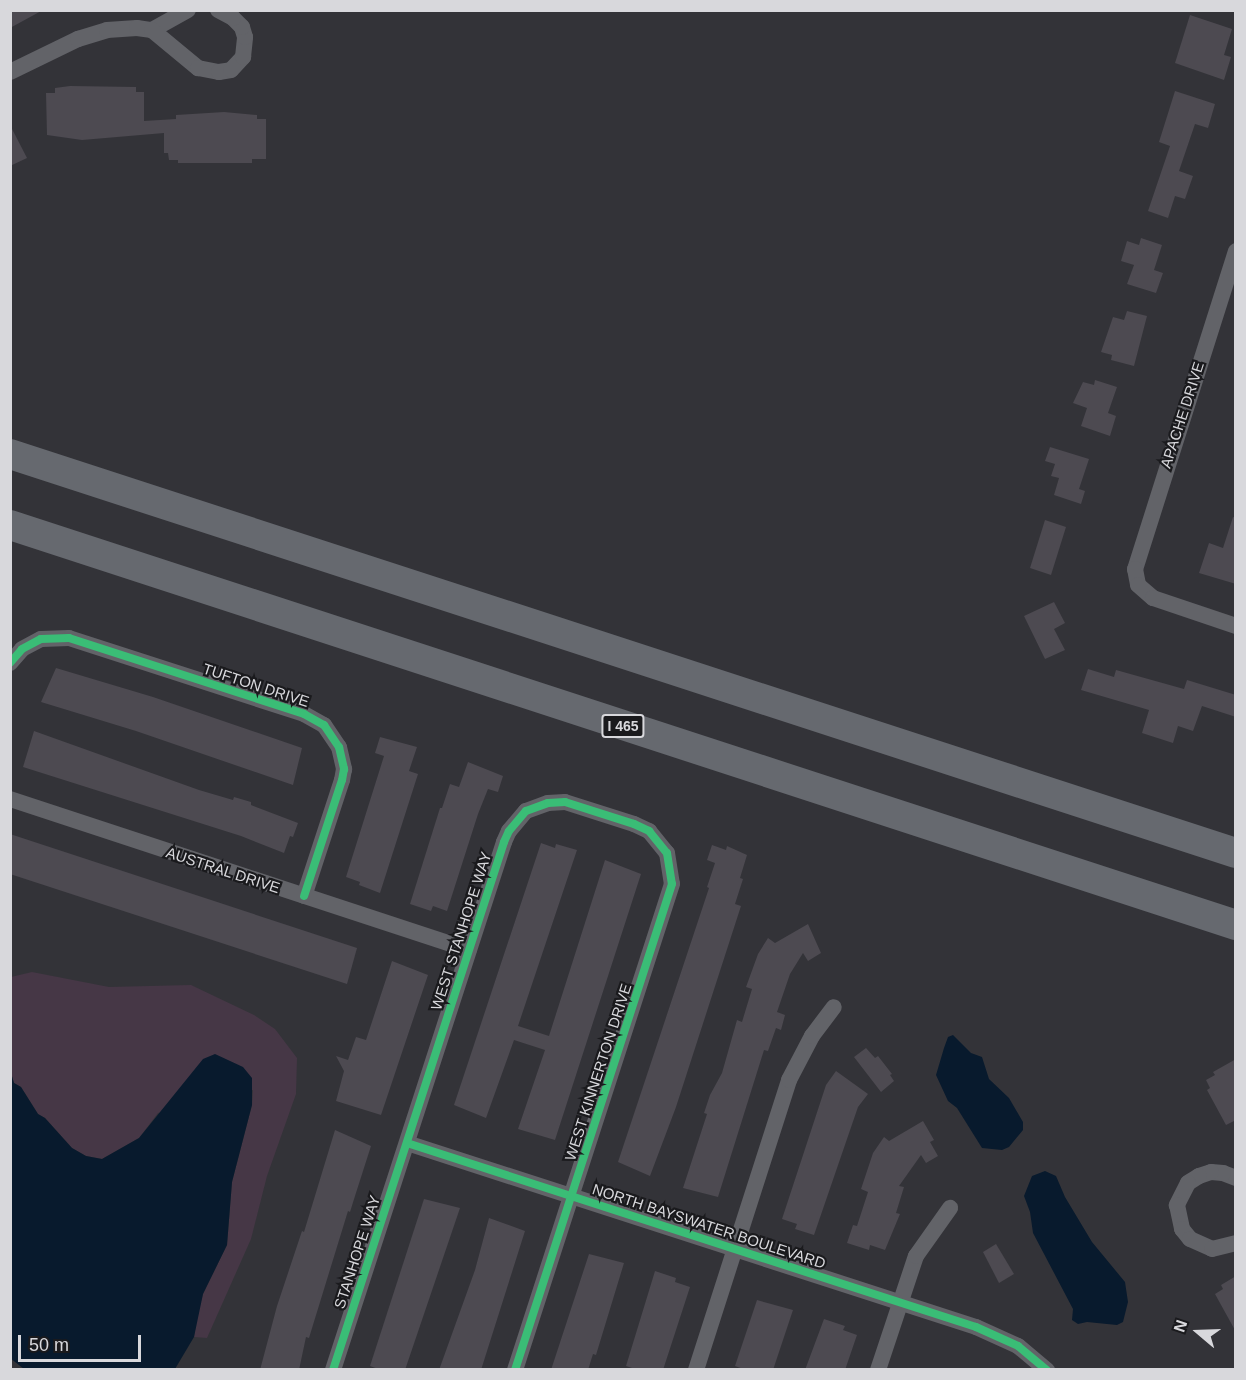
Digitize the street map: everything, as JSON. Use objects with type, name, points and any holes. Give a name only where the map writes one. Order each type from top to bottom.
[{"type":"highway","points":[[10,454],[1236,853]]},
{"type":"highway","name":"I 465","points":[[10,525],[1236,925]]},
{"type":"street","points":[[10,72],[63,45],[93,34],[129,28],[152,30],[188,10]]},
{"type":"street","points":[[152,30],[198,68],[219,72],[231,70],[243,57],[245,37],[242,27],[233,18],[218,10]]},
{"type":"street","name":"APACHE DRIVE","points":[[1236,251],[1135,562],[1136,580],[1143,591],[1158,601],[1236,626]]},
{"type":"street","name":"TUFTON DRIVE","points":[[10,663],[22,649],[41,639],[69,638],[304,714],[324,725],[337,742],[344,769],[304,896]]},
{"type":"street","name":"AUSTRAL DRIVE","points":[[10,799],[469,951]]},
{"type":"street","name":"WEST STANHOPE WAY","points":[[407,1143],[504,842],[523,814],[537,806],[556,802],[572,803],[605,814]]},
{"type":"street","name":"WEST KINNERTON DRIVE","points":[[515,1370],[672,884],[667,853],[659,840],[639,826],[605,814]]},
{"type":"street","points":[[696,1370],[789,1080],[812,1036],[834,1007]]},
{"type":"street","name":"NORTH BAYSWATER BOULEVARD","points":[[407,1143],[900,1302],[998,1336],[1030,1355],[1047,1370]]},
{"type":"street","name":"STANHOPE WAY","points":[[333,1370],[407,1143]]},
{"type":"street","points":[[1236,1178],[1211,1172],[1199,1176],[1188,1183],[1177,1205],[1182,1229],[1190,1239],[1212,1249],[1236,1243]]},
{"type":"street","points":[[878,1370],[916,1256],[950,1208]]},
{"type":"shaded area","points":[[32,972],[109,987],[191,985],[254,1015],[275,1029],[297,1058],[296,1094],[267,1176],[251,1239],[207,1338],[194,1337],[197,1316],[203,1294],[227,1245],[232,1182],[252,1105],[253,1090],[158,1113],[139,1138],[102,1159],[86,1156],[72,1148],[45,1118],[38,1114],[21,1087],[14,1083],[11,1073],[11,977]]},
{"type":"water","points":[[953,1035],[971,1053],[982,1057],[989,1079],[1009,1098],[1023,1122],[1023,1130],[1009,1147],[1002,1150],[982,1148],[957,1108],[948,1101],[936,1075],[948,1037]]},
{"type":"water","points":[[215,1054],[243,1067],[252,1078],[252,1105],[232,1182],[227,1245],[203,1294],[194,1337],[175,1369],[24,1369],[10,1358],[11,1073],[14,1083],[21,1087],[38,1114],[45,1118],[72,1148],[86,1156],[102,1159],[139,1138],[203,1059]]},
{"type":"water","points":[[1045,1171],[1056,1176],[1065,1197],[1092,1242],[1125,1282],[1128,1302],[1123,1322],[1117,1325],[1087,1322],[1078,1324],[1072,1320],[1073,1309],[1033,1233],[1030,1212],[1024,1196],[1032,1176]]},
{"type":"building","points":[[10,10],[43,10],[10,28]]},
{"type":"building","points":[[1190,15],[1232,29],[1224,55],[1231,57],[1224,80],[1175,63]]},
{"type":"building","points":[[70,86],[136,87],[136,92],[144,92],[144,121],[176,119],[176,115],[224,112],[257,115],[257,119],[266,119],[266,159],[252,159],[252,163],[178,163],[178,160],[169,160],[168,153],[164,153],[164,133],[82,140],[47,135],[46,93],[55,93],[55,88]]},
{"type":"building","points":[[1175,91],[1215,104],[1208,128],[1195,124],[1179,171],[1193,176],[1185,199],[1175,196],[1168,218],[1148,211],[1170,146],[1159,142]]},
{"type":"building","points":[[10,125],[27,158],[10,166]]},
{"type":"building","points":[[1141,238],[1162,245],[1154,270],[1163,273],[1156,293],[1127,284],[1134,265],[1121,261],[1127,241],[1139,245]]},
{"type":"building","points":[[1127,311],[1147,316],[1134,366],[1111,360],[1112,355],[1101,352],[1113,317],[1124,320]]},
{"type":"building","points":[[1095,380],[1117,387],[1108,413],[1116,416],[1110,436],[1081,426],[1087,408],[1073,403],[1083,382],[1094,385]]},
{"type":"building","points":[[1050,447],[1089,459],[1079,489],[1085,491],[1081,504],[1054,495],[1059,478],[1051,476],[1055,464],[1045,461]]},
{"type":"building","points":[[1233,517],[1236,518],[1236,584],[1199,573],[1209,543],[1223,548]]},
{"type":"building","points":[[1045,520],[1066,527],[1051,575],[1030,568]]},
{"type":"building","points":[[1054,602],[1065,623],[1054,629],[1065,650],[1045,659],[1024,616]]},
{"type":"building","points":[[56,668],[153,697],[302,748],[293,785],[136,731],[41,702]]},
{"type":"building","points":[[1088,669],[1114,677],[1116,670],[1184,689],[1187,680],[1236,695],[1236,717],[1202,706],[1193,731],[1178,726],[1173,743],[1142,733],[1149,710],[1081,690]]},
{"type":"building","points":[[34,731],[199,790],[233,800],[234,797],[251,802],[251,805],[298,823],[293,837],[290,836],[284,853],[241,836],[23,767]]},
{"type":"building","points":[[380,737],[417,747],[409,771],[418,774],[380,893],[346,877],[384,756],[375,753]]},
{"type":"building","points":[[468,762],[503,776],[498,792],[488,789],[447,911],[433,906],[431,911],[410,904],[440,808],[442,808],[450,784],[459,787]]},
{"type":"building","points":[[10,834],[357,948],[347,984],[10,874]]},
{"type":"building","points":[[541,843],[555,848],[556,844],[577,850],[518,1026],[549,1036],[605,860],[641,874],[555,1140],[518,1129],[545,1050],[514,1040],[486,1118],[454,1105]]},
{"type":"building","points":[[712,845],[726,850],[727,846],[747,855],[740,878],[743,879],[735,904],[741,906],[676,1107],[650,1176],[618,1162],[709,888],[707,887],[715,863],[707,860]]},
{"type":"building","points":[[808,924],[821,953],[808,961],[803,953],[790,974],[777,1012],[785,1015],[781,1030],[776,1028],[768,1051],[764,1050],[718,1197],[683,1188],[707,1114],[704,1113],[710,1095],[722,1073],[737,1020],[742,1022],[752,989],[746,987],[758,954],[768,938],[775,943]]},
{"type":"building","points":[[392,961],[428,975],[381,1115],[336,1101],[344,1071],[336,1056],[348,1060],[356,1037],[366,1040]]},
{"type":"building","points":[[866,1048],[875,1058],[878,1056],[892,1074],[890,1075],[894,1081],[881,1092],[854,1057]]},
{"type":"building","points":[[1236,1059],[1236,1120],[1226,1125],[1207,1090],[1210,1088],[1206,1080],[1215,1075],[1213,1072]]},
{"type":"building","points":[[836,1071],[868,1094],[858,1107],[814,1235],[795,1229],[797,1224],[782,1219],[826,1085]]},
{"type":"building","points":[[923,1121],[934,1140],[930,1142],[938,1156],[926,1163],[921,1155],[899,1186],[904,1187],[896,1213],[900,1214],[885,1250],[870,1245],[869,1250],[847,1243],[853,1225],[857,1226],[868,1192],[861,1189],[873,1153],[884,1137],[889,1141]]},
{"type":"building","points":[[335,1130],[371,1146],[350,1212],[348,1211],[309,1338],[306,1337],[299,1370],[260,1370],[277,1306],[302,1231],[304,1232]]},
{"type":"building","points":[[424,1199],[460,1208],[405,1370],[381,1370],[370,1366]]},
{"type":"building","points":[[489,1218],[525,1231],[481,1370],[439,1370],[475,1270]]},
{"type":"building","points":[[996,1244],[1014,1274],[999,1283],[983,1252]]},
{"type":"building","points":[[589,1254],[624,1263],[596,1355],[593,1354],[588,1370],[551,1370]]},
{"type":"building","points":[[655,1271],[676,1278],[675,1282],[690,1287],[663,1370],[638,1370],[626,1366]]},
{"type":"building","points":[[1236,1276],[1236,1332],[1215,1294],[1223,1289],[1221,1285]]},
{"type":"building","points":[[757,1300],[793,1310],[773,1370],[746,1370],[735,1366]]},
{"type":"building","points":[[824,1319],[845,1326],[843,1330],[857,1335],[845,1370],[805,1370]]},
{"type":"cycle path","points":[[10,663],[22,649],[41,639],[69,638],[304,714],[324,725],[339,747],[344,769],[304,896]]},
{"type":"cycle path","points":[[333,1370],[504,842],[509,831],[526,811],[548,803],[565,802],[649,831],[667,853],[672,884],[515,1370]]},
{"type":"cycle path","points":[[407,1143],[976,1327],[1018,1346],[1047,1370]]}]
